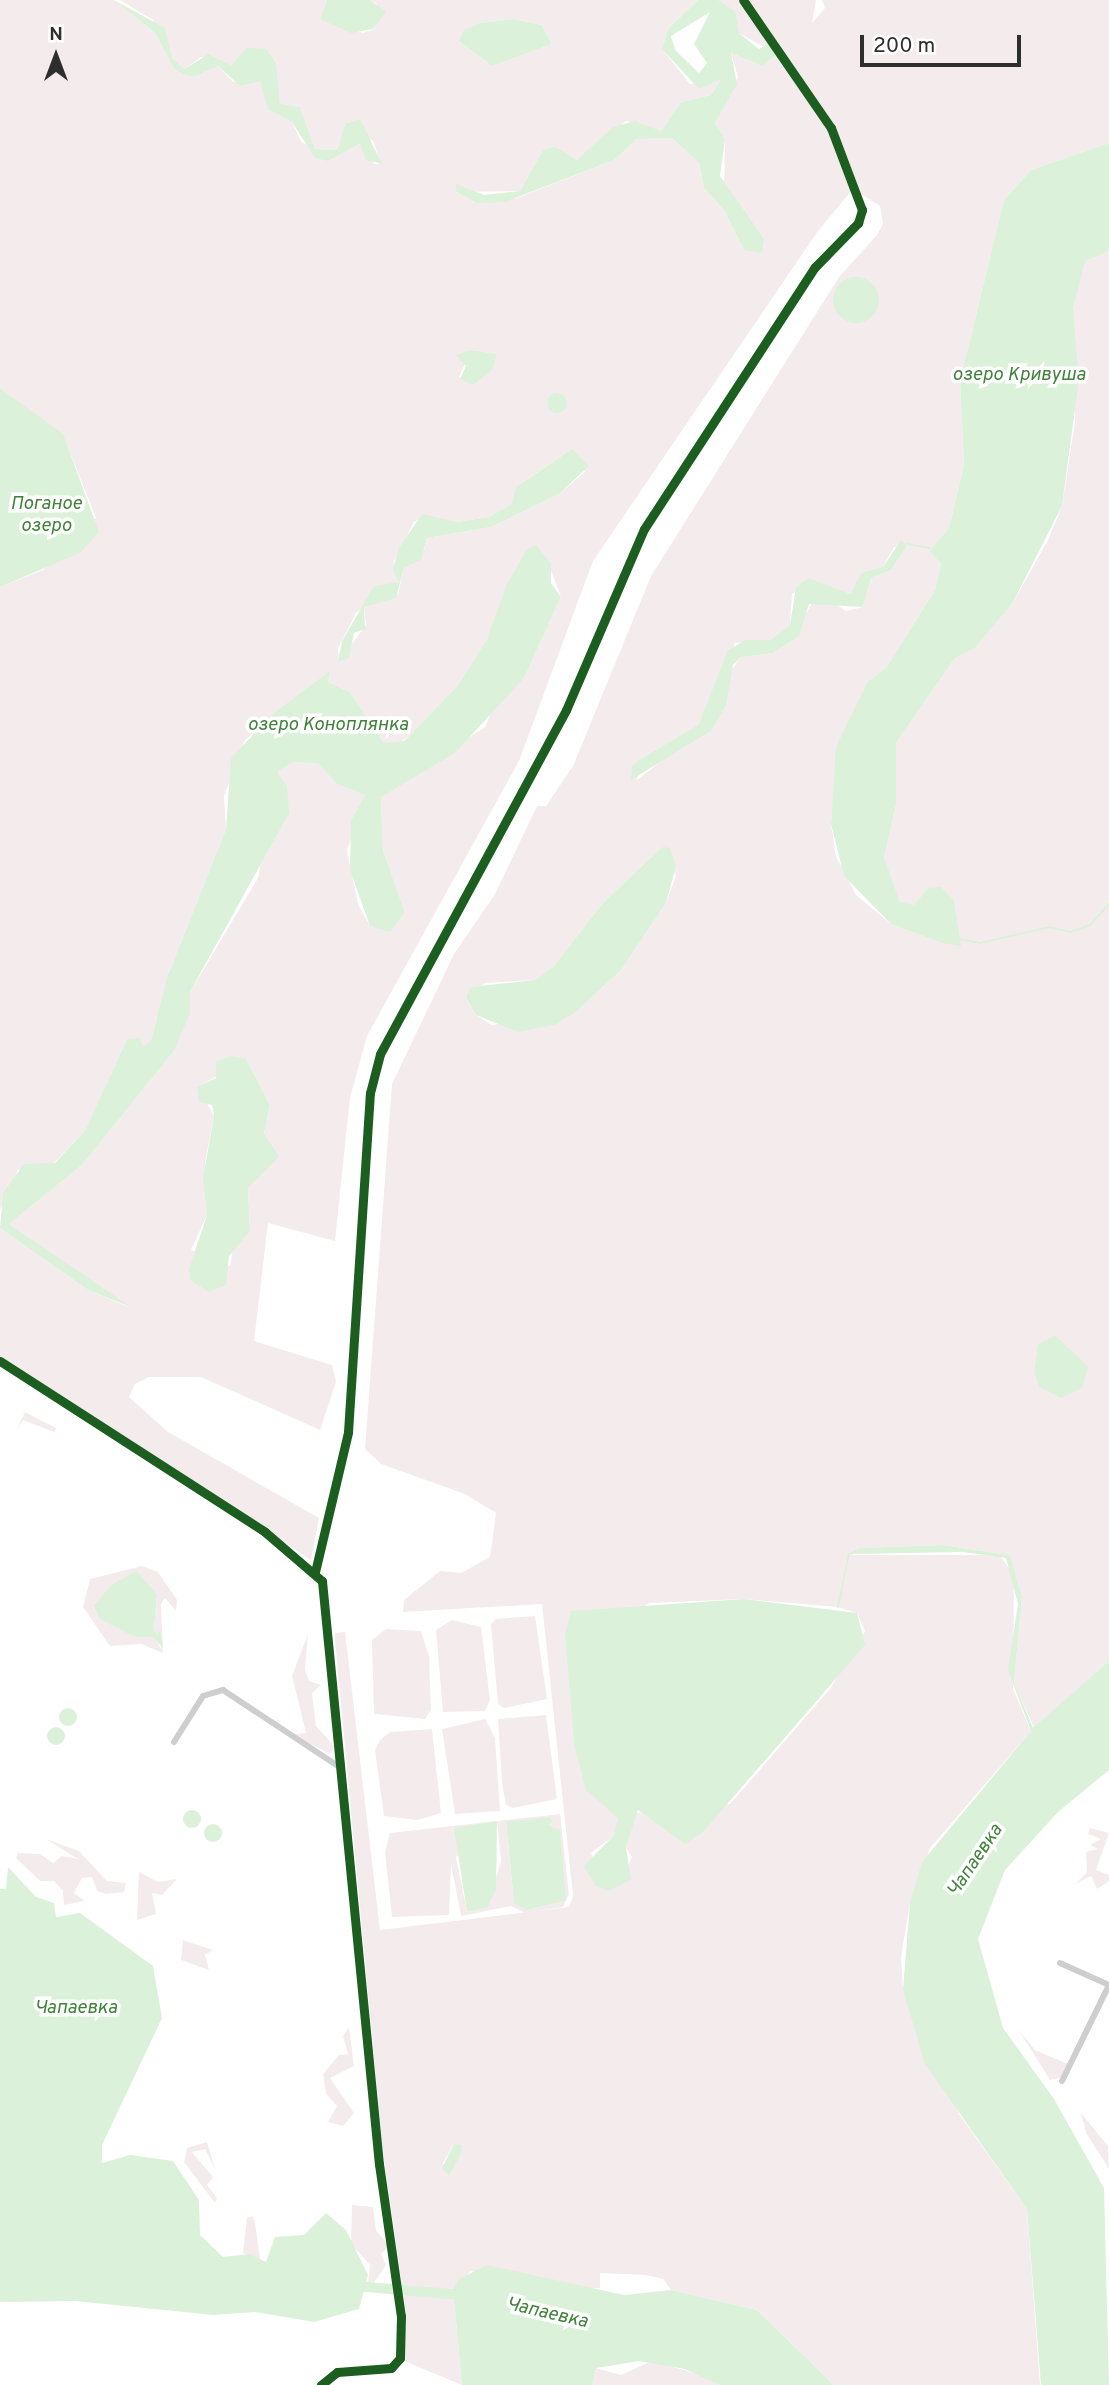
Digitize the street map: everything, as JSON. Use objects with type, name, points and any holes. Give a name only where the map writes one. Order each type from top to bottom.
[{"type":"street","points":[[315,1572],[348,1432],[370,1093],[380,1055],[566,710],[644,529],[815,267],[862,210],[831,128],[743,0]]},
{"type":"street","points":[[0,1360],[265,1532],[315,1572],[326,1596],[379,2164],[401,2316],[400,2358],[378,2371],[337,2372],[321,2385]]},
{"type":"street","points":[[174,1742],[203,1696],[223,1690],[341,1768]]},
{"type":"street","points":[[1060,1963],[1109,1985],[1062,2081]]},
{"type":"shaded area","points":[[0,0],[114,0],[155,33],[173,67],[202,72],[218,66],[233,82],[260,81],[274,111],[292,122],[301,141],[328,161],[360,144],[374,164],[381,164],[373,141],[345,124],[337,150],[315,149],[300,107],[280,105],[276,73],[240,57],[231,65],[201,57],[185,69],[172,58],[153,20],[120,0],[327,0],[320,19],[363,33],[374,29],[377,4],[370,0],[698,0],[668,29],[662,49],[690,84],[721,79],[711,95],[681,102],[661,131],[626,121],[577,161],[554,146],[543,150],[520,191],[456,192],[477,203],[517,198],[614,160],[637,139],[672,138],[699,163],[704,188],[724,210],[744,250],[764,239],[724,185],[725,139],[715,123],[738,77],[731,53],[762,66],[766,48],[739,33],[718,0],[816,0],[812,23],[825,8],[822,0],[1109,0],[1109,143],[1031,170],[1004,200],[960,381],[964,465],[949,528],[929,551],[941,564],[935,590],[886,668],[868,681],[835,773],[831,824],[836,856],[856,895],[891,924],[942,943],[959,939],[954,900],[928,888],[914,906],[900,902],[890,882],[884,858],[896,805],[896,743],[955,658],[975,648],[1012,604],[1048,540],[1062,506],[1075,422],[1073,309],[1084,261],[1109,251],[1109,1661],[1034,1728],[1014,1682],[1022,1597],[1010,1555],[942,1545],[859,1548],[852,1555],[999,1555],[1014,1575],[1013,1689],[1031,1731],[930,1848],[910,1903],[901,1957],[903,1990],[959,2114],[1027,2209],[1040,2385],[834,2385],[757,2310],[671,2290],[663,2279],[646,2275],[600,2273],[600,2288],[590,2288],[471,2271],[453,2289],[462,2385],[404,2361],[406,2314],[383,2153],[335,1640],[335,1633],[345,1632],[380,1930],[569,1907],[573,1896],[542,1604],[403,1612],[404,1600],[440,1571],[461,1573],[490,1557],[496,1513],[465,1494],[381,1464],[365,1449],[392,1084],[454,954],[495,894],[537,806],[546,806],[573,766],[651,576],[839,277],[877,235],[883,224],[880,206],[853,189],[818,231],[593,561],[519,761],[367,1036],[350,1098],[335,1241],[268,1223],[254,1341],[332,1365],[336,1382],[320,1430],[201,1377],[149,1377],[135,1384],[129,1397],[168,1432],[319,1518],[311,1560],[0,1357],[0,1228],[88,1290],[129,1307],[9,1224],[82,1165],[174,1051],[189,1013],[190,992],[258,878],[277,772],[294,762],[319,764],[365,794],[347,851],[358,904],[370,926],[405,912],[383,850],[381,797],[485,727],[493,708],[524,678],[561,597],[547,560],[528,548],[487,639],[457,687],[438,712],[395,747],[384,743],[350,692],[328,682],[330,672],[245,740],[224,796],[226,829],[166,980],[151,1041],[143,1048],[127,1039],[87,1128],[54,1163],[18,1170],[0,1210],[0,587],[43,570],[96,518],[63,435],[0,388]],"holes":[[[514,19],[542,25],[552,44],[492,66],[459,41],[480,23]],[[471,350],[497,354],[473,385],[459,377]],[[572,449],[585,472],[559,494],[491,527],[427,538],[424,550],[404,568],[398,594],[364,607],[399,581],[394,562],[414,522],[425,516],[457,522],[489,517],[513,504],[523,482]],[[907,546],[891,570],[871,578],[863,607],[846,611],[833,602],[813,601],[791,641],[773,653],[741,657],[729,673],[720,715],[637,780],[642,758],[699,724],[735,643],[770,640],[790,625],[792,594],[814,581],[851,594],[883,567],[894,547]],[[364,607],[366,625],[339,661],[338,648],[356,613]],[[662,847],[676,876],[666,903],[621,970],[576,1012],[492,1025],[476,1015],[466,999],[485,983],[535,980],[553,967],[602,904]],[[246,1059],[270,1105],[264,1133],[278,1157],[248,1188],[250,1231],[234,1243],[230,1266],[191,1250],[207,1215],[205,1162],[214,1116],[198,1087]],[[744,1599],[838,1607],[857,1613],[865,1631],[830,1689],[730,1804],[635,1813],[626,1847],[632,1857],[621,1883],[608,1891],[591,1853],[615,1835],[618,1818],[574,1744],[568,1647],[650,1603]],[[454,2144],[461,2154],[447,2175],[443,2163]]]},
{"type":"shaded area","points":[[25,1412],[56,1428],[54,1432],[23,1420],[16,1431]]},
{"type":"shaded area","points":[[142,1566],[158,1572],[177,1600],[176,1611],[165,1598],[161,1604],[163,1653],[141,1644],[110,1646],[83,1607],[90,1579]],"holes":[[[137,1571],[157,1594],[154,1630],[157,1636],[160,1631],[161,1648],[154,1637],[134,1637],[112,1625],[94,1607]]]},
{"type":"shaded area","points":[[535,1616],[547,1699],[504,1708],[498,1704],[491,1625],[495,1619]]},
{"type":"shaded area","points":[[452,1620],[481,1627],[490,1700],[485,1711],[443,1712],[436,1630]]},
{"type":"shaded area","points":[[386,1629],[421,1631],[429,1656],[431,1710],[425,1719],[374,1714],[372,1640]]},
{"type":"shaded area","points":[[308,1634],[305,1670],[309,1681],[321,1685],[312,1693],[316,1726],[334,1746],[331,1754],[291,1735],[306,1733],[292,1676]]},
{"type":"shaded area","points":[[546,1715],[557,1799],[513,1808],[506,1805],[502,1783],[498,1719]]},
{"type":"shaded area","points":[[485,1719],[495,1738],[500,1811],[455,1814],[442,1729]]},
{"type":"shaded area","points":[[432,1729],[441,1813],[417,1820],[384,1816],[375,1750],[380,1740],[390,1732]]},
{"type":"shaded area","points":[[560,1814],[569,1894],[563,1907],[525,1913],[511,1906],[461,1916],[451,1864],[449,1915],[392,1917],[385,1852],[390,1833],[497,1821]],"holes":[[[549,1817],[514,1903],[506,1823]],[[497,1821],[501,1861],[487,1908],[467,1912],[456,1857]]]},
{"type":"shaded area","points":[[1090,1828],[1109,1833],[1096,1870],[1109,1875],[1109,1881],[1097,1889],[1091,1876],[1076,1884],[1087,1872],[1086,1852],[1098,1849],[1090,1845],[1101,1839],[1088,1834]]},
{"type":"shaded area","points":[[46,1839],[79,1851],[107,1881],[126,1883],[124,1892],[106,1894],[97,1891],[92,1877],[82,1878],[74,1893],[85,1901],[64,1905],[63,1891],[54,1881],[40,1881],[16,1858],[18,1853],[40,1854],[53,1863],[62,1856],[78,1859]]},
{"type":"shaded area","points":[[139,1872],[158,1882],[177,1879],[162,1895],[152,1893],[156,1914],[137,1920]]},
{"type":"shaded area","points":[[183,1940],[213,1950],[205,1955],[209,1970],[181,1960]]},
{"type":"shaded area","points":[[349,2027],[354,2066],[330,2078],[354,2113],[343,2126],[328,2122],[337,2106],[326,2094],[323,2074],[339,2055],[348,2054],[343,2036]]},
{"type":"shaded area","points":[[1018,2029],[1035,2050],[1068,2064],[1060,2078],[1050,2080]]},
{"type":"shaded area","points":[[1081,2113],[1108,2146],[1109,2169],[1086,2133]]},
{"type":"shaded area","points":[[207,2142],[215,2169],[205,2149],[192,2152],[213,2177],[207,2185],[217,2198],[215,2203],[184,2162],[187,2148]]},
{"type":"shaded area","points":[[352,2205],[373,2207],[376,2230],[389,2246],[381,2254],[386,2265],[367,2293],[370,2265],[351,2244]]},
{"type":"shaded area","points":[[252,2216],[260,2260],[243,2253],[247,2218]]},
{"type":"shaded area","points":[[652,2361],[698,2374],[719,2385],[592,2385],[596,2368],[621,2375]]},
{"type":"water","points":[[114,0],[165,28],[172,58],[185,69],[208,54],[231,65],[247,48],[266,49],[276,63],[280,104],[300,107],[315,149],[337,150],[345,124],[360,119],[382,164],[366,160],[360,144],[328,161],[315,158],[292,122],[268,109],[260,81],[240,86],[218,66],[193,77],[183,74],[173,67],[155,33]]},
{"type":"water","points":[[327,0],[370,0],[386,12],[373,29],[351,33],[320,19]]},
{"type":"water","points":[[698,0],[718,0],[735,11],[739,33],[759,49],[769,44],[778,53],[762,66],[731,53],[737,84],[715,123],[725,139],[720,176],[764,239],[762,253],[744,250],[724,210],[704,188],[699,163],[672,138],[637,139],[614,160],[505,202],[477,203],[456,192],[456,184],[484,195],[520,191],[543,150],[554,146],[577,160],[613,127],[635,121],[661,131],[681,102],[711,95],[721,79],[699,89],[662,49],[668,29]],"holes":[[[710,12],[694,44],[707,63],[699,73],[675,50],[671,36]]]},
{"type":"water","points":[[514,19],[542,25],[552,44],[492,66],[459,41],[464,30],[480,23]]},
{"type":"water","name":"озеро Кривуша","points":[[1109,143],[1109,251],[1085,261],[1073,309],[1079,379],[1062,506],[1012,604],[975,648],[955,658],[896,743],[896,805],[884,858],[900,902],[914,905],[928,888],[941,887],[954,900],[961,946],[942,943],[891,924],[844,876],[831,824],[836,747],[868,681],[886,668],[935,590],[941,564],[929,551],[949,528],[964,465],[960,381],[1004,200],[1031,170]]},
{"type":"water","points":[[856,277],[872,284],[879,300],[872,316],[856,323],[840,316],[833,300],[840,284]]},
{"type":"water","points":[[471,350],[497,354],[492,370],[473,385],[460,379],[466,366],[456,355]]},
{"type":"water","name":"Поганое озеро","points":[[0,388],[63,434],[99,532],[80,553],[0,587]]},
{"type":"water","points":[[557,393],[564,396],[567,403],[564,410],[557,413],[550,410],[547,403],[550,396]]},
{"type":"water","points":[[572,449],[589,466],[559,494],[491,527],[427,538],[421,560],[404,568],[396,598],[364,607],[365,629],[354,633],[349,658],[338,662],[342,641],[374,586],[399,582],[393,570],[399,548],[422,514],[457,522],[489,517],[512,504],[516,487]]},
{"type":"water","points":[[901,540],[907,546],[891,570],[871,578],[863,607],[809,604],[799,636],[773,653],[741,657],[733,665],[726,705],[712,730],[631,780],[632,766],[699,724],[728,650],[746,640],[770,640],[790,625],[796,587],[808,578],[851,594],[861,573],[883,567]]},
{"type":"water","name":"озеро Коноплянка","points":[[536,545],[551,564],[551,583],[561,597],[524,678],[455,753],[381,797],[383,850],[405,912],[390,932],[370,926],[350,870],[351,821],[365,795],[336,783],[319,764],[294,762],[277,772],[287,786],[289,813],[190,992],[190,1013],[174,1051],[82,1165],[9,1224],[131,1307],[88,1290],[0,1228],[3,1193],[24,1164],[55,1163],[86,1129],[127,1039],[140,1038],[143,1047],[151,1041],[166,980],[226,829],[231,758],[274,713],[330,671],[328,682],[350,692],[384,743],[404,741],[457,687],[487,639],[507,584],[528,548]]},
{"type":"water","points":[[662,847],[670,848],[676,866],[666,903],[621,970],[576,1012],[554,1025],[518,1032],[476,1015],[466,998],[471,987],[535,980],[553,967],[602,904]]},
{"type":"water","points":[[230,1056],[246,1059],[270,1105],[264,1133],[279,1157],[248,1188],[250,1231],[229,1256],[226,1285],[209,1292],[190,1280],[189,1269],[207,1215],[203,1178],[214,1116],[212,1105],[199,1102],[197,1087],[216,1078],[216,1062]]},
{"type":"water","points":[[1055,1335],[1088,1367],[1082,1388],[1061,1398],[1039,1387],[1034,1372],[1038,1344]]},
{"type":"water","name":"Чапаевка","points":[[942,1545],[1010,1555],[1022,1597],[1014,1682],[1033,1728],[1109,1661],[1109,1770],[1058,1812],[1005,1870],[978,1939],[1003,2028],[1054,2099],[1104,2188],[1109,2385],[1041,2385],[1027,2209],[925,2064],[903,1990],[910,1903],[922,1862],[1031,1731],[1008,1670],[1018,1604],[1006,1558],[963,1552],[848,1554],[859,1548]]},
{"type":"water","points":[[137,1571],[157,1594],[154,1630],[157,1635],[160,1630],[163,1648],[153,1637],[134,1637],[100,1619],[94,1606],[111,1585]]},
{"type":"water","points":[[744,1599],[857,1613],[865,1645],[703,1832],[685,1844],[638,1810],[626,1847],[631,1880],[608,1891],[596,1886],[584,1866],[614,1835],[618,1818],[586,1790],[574,1744],[565,1634],[571,1611]]},
{"type":"water","points":[[68,1708],[75,1710],[75,1724],[68,1726],[61,1724],[59,1717],[61,1710]]},
{"type":"water","points":[[52,1727],[60,1727],[65,1736],[63,1743],[52,1745],[47,1740],[47,1732]]},
{"type":"water","points":[[192,1810],[199,1812],[199,1826],[192,1828],[185,1826],[183,1819],[185,1812]]},
{"type":"water","points":[[549,1817],[553,1821],[548,1825],[560,1830],[566,1900],[526,1910],[514,1903],[506,1822]]},
{"type":"water","points":[[497,1821],[496,1889],[487,1908],[467,1912],[454,1828]]},
{"type":"water","points":[[209,1824],[217,1824],[222,1833],[220,1840],[209,1842],[204,1837],[204,1829]]},
{"type":"water","name":"Чапаевка","points":[[8,1867],[36,1897],[54,1903],[56,1917],[80,1913],[153,1966],[162,2018],[102,2145],[102,2163],[130,2155],[173,2161],[199,2200],[200,2235],[223,2257],[249,2254],[266,2262],[275,2237],[304,2235],[326,2213],[346,2230],[368,2275],[359,2309],[314,2322],[255,2312],[213,2315],[76,2301],[0,2302],[0,1889],[6,1889]]},
{"type":"water","points":[[454,2144],[462,2145],[461,2154],[449,2176],[442,2168]]},
{"type":"water","name":"Чапаевка","points":[[487,2265],[624,2295],[671,2290],[757,2310],[834,2385],[719,2385],[685,2369],[639,2361],[596,2368],[592,2385],[462,2385],[453,2289],[459,2279]]},
{"type":"waterway","points":[[907,544],[930,548]]},
{"type":"waterway","points":[[959,939],[980,943],[1050,927],[1070,932],[1090,925],[1109,904]]},
{"type":"waterway","points":[[838,1607],[849,1554]]},
{"type":"waterway","name":"Чапаевка","points":[[354,2286],[464,2295]]},
{"type":"cycle path","points":[[315,1572],[348,1432],[370,1093],[380,1054],[566,710],[644,529],[815,267],[858,223],[862,210],[831,128],[743,0]]},
{"type":"cycle path","points":[[0,1361],[265,1532],[322,1581],[379,2164],[401,2316],[400,2358],[391,2368],[337,2372],[321,2385]]}]
